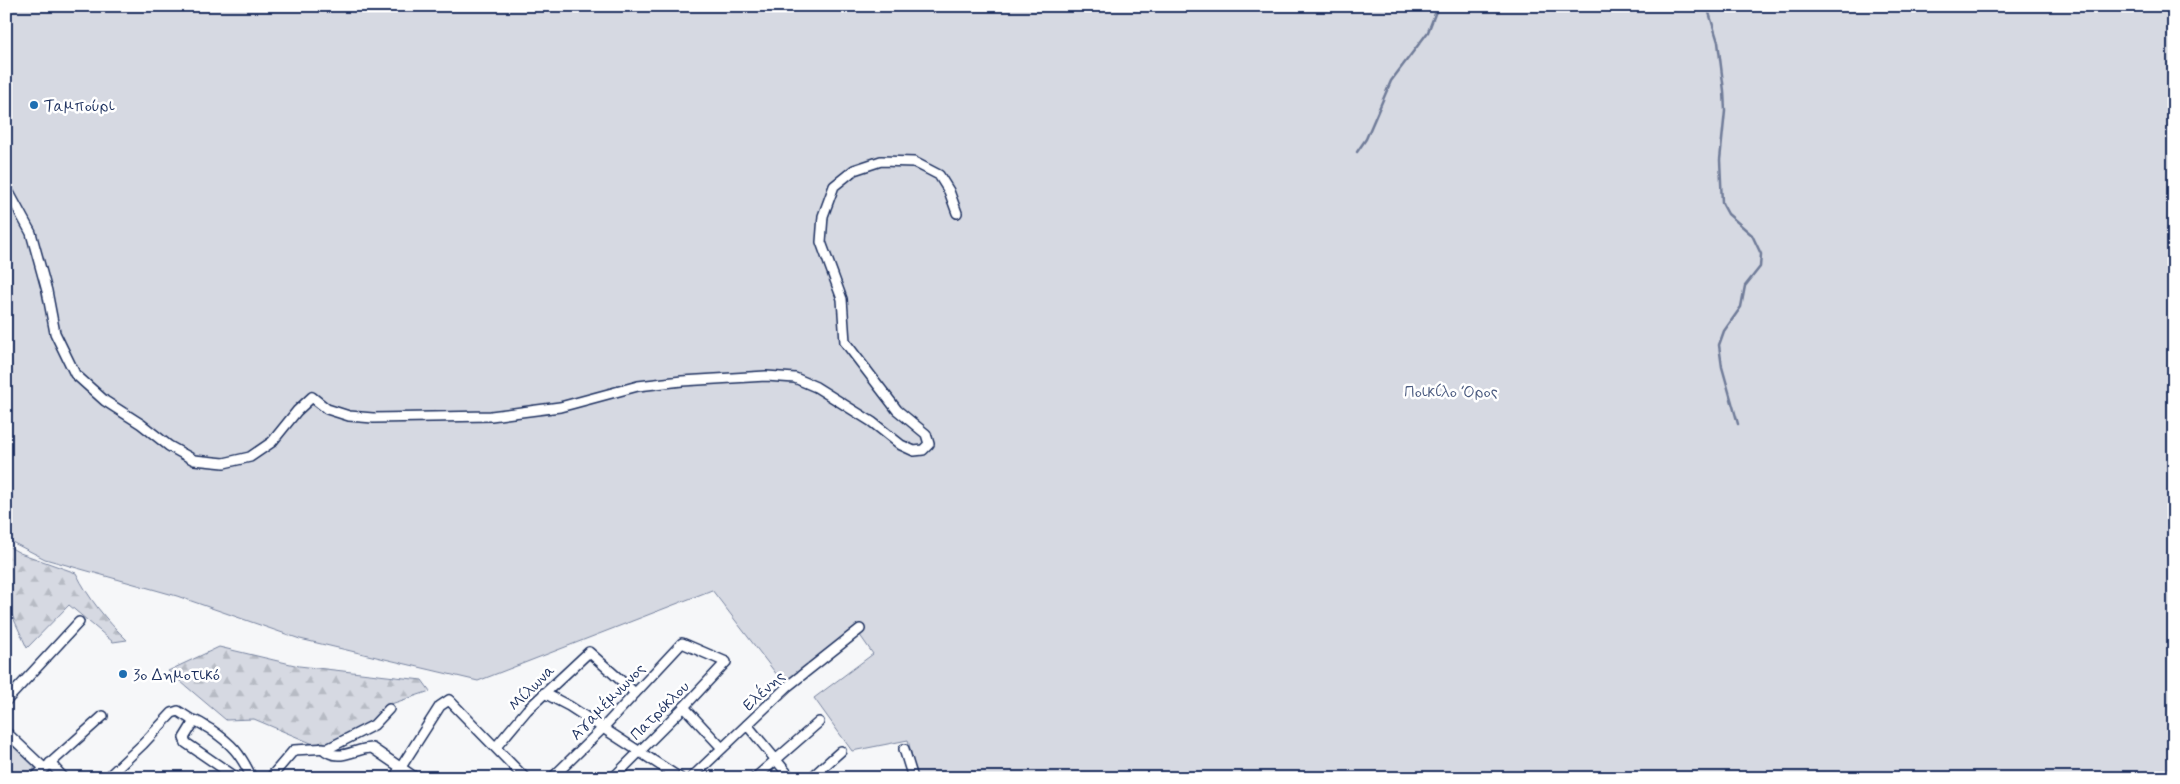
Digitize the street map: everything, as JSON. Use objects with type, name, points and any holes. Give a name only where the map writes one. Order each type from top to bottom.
[{"type":"street","points":[[6,187],[31,233],[48,290],[55,333],[75,374],[105,401],[169,446],[194,460],[224,463],[250,457],[272,442],[297,411],[312,397],[327,409],[349,416],[378,419],[491,416],[560,407],[638,386],[682,381],[766,376],[795,378],[816,387],[872,422],[901,445],[914,451],[923,450],[929,444],[926,434],[896,410],[845,342],[842,299],[821,242],[823,216],[834,186],[854,170],[881,161],[914,162],[939,175],[949,191],[957,213]]},
{"type":"street","points":[[6,702],[79,622]]},
{"type":"street","name":"Ελένης","points":[[691,778],[788,686],[860,629]]},
{"type":"street","name":"Αγαμέμνωνος","points":[[552,778],[603,728],[682,643],[726,662]]},
{"type":"street","name":"Μίλωνα","points":[[496,746],[527,710],[589,652],[636,693]]},
{"type":"street","name":"Πατρόκλου","points":[[613,778],[726,662]]},
{"type":"street","points":[[544,693],[603,728],[680,778]]},
{"type":"street","points":[[394,778],[440,706],[449,700],[526,778]]},
{"type":"street","points":[[684,707],[722,748]]},
{"type":"street","points":[[270,778],[294,750],[329,748],[374,725],[389,709]]},
{"type":"street","points":[[107,778],[143,744],[168,716],[178,711],[228,741],[240,754],[252,778]]},
{"type":"street","points":[[34,778],[103,716]]},
{"type":"street","points":[[192,720],[192,725],[184,738],[186,743],[237,778]]},
{"type":"street","points":[[755,778],[819,722]]},
{"type":"street","points":[[747,725],[791,778]]},
{"type":"street","points":[[6,732],[64,778]]},
{"type":"street","points":[[322,748],[333,755],[343,756],[372,748],[416,778]]},
{"type":"street","points":[[904,749],[913,778]]},
{"type":"street","points":[[811,778],[841,751]]},
{"type":"green space","name":"Ποικίλο Όρος","points":[[6,6],[2174,6],[2174,778],[917,778],[908,740],[852,751],[814,698],[873,654],[855,628],[784,684],[712,590],[478,681],[300,639],[177,596],[45,559],[6,539]]},
{"type":"green space","points":[[6,545],[20,553],[76,573],[98,609],[127,640],[113,642],[69,605],[27,648],[6,602]]},
{"type":"green space","points":[[219,647],[299,666],[422,680],[430,691],[385,706],[374,721],[328,745],[318,746],[254,719],[226,720],[168,671]]},
{"type":"green space","points":[[6,738],[35,765],[33,772],[27,778],[6,778]]},
{"type":"waterway","points":[[1357,152],[1366,139],[1391,81],[1428,32],[1438,6]]},
{"type":"waterway","points":[[1707,6],[1718,42],[1724,91],[1725,111],[1720,160],[1722,203],[1728,214],[1752,235],[1761,254],[1760,267],[1745,286],[1741,307],[1724,331],[1719,345],[1722,367],[1738,424]]},
{"type":"place","name":"Ταμπούρι","points":[[34,105]]},
{"type":"place","name":"3ο Δημοτικό","points":[[123,674]]}]
